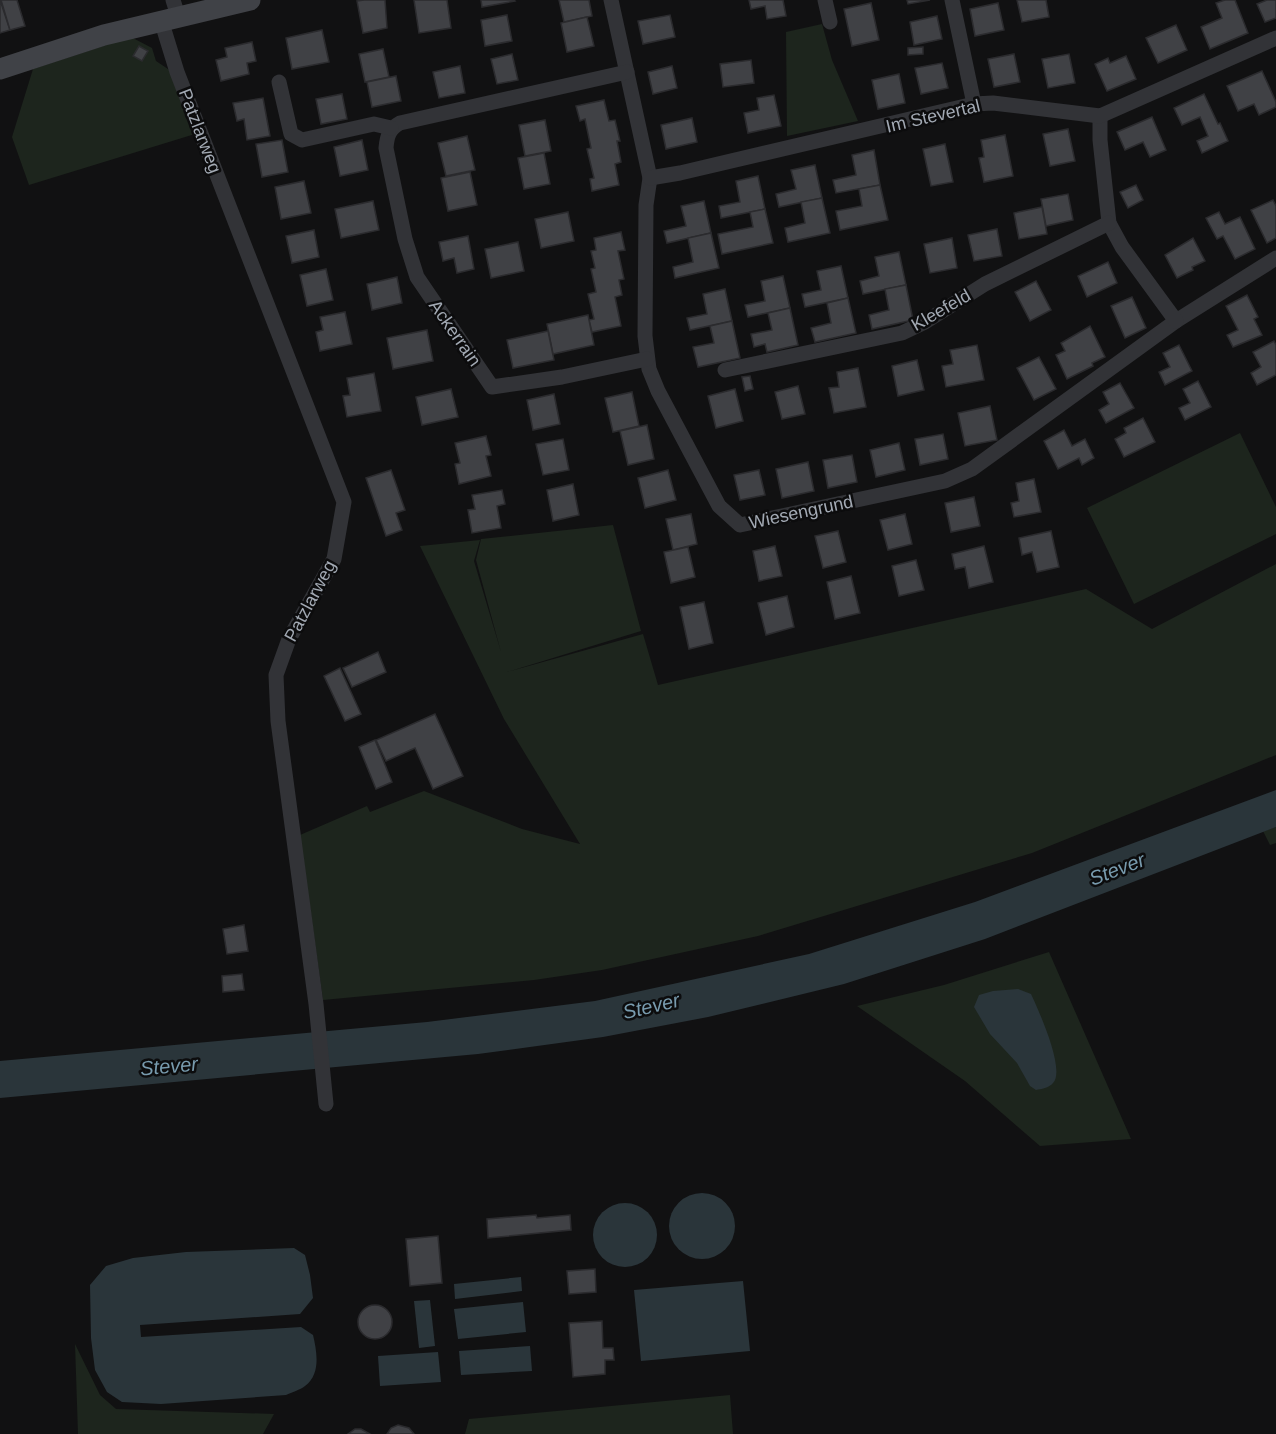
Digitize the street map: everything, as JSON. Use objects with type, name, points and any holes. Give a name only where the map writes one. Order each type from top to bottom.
[{"type":"main road","points":[[0,69],[171,12],[250,0]]},
{"type":"street","name":"Wiesengrund","points":[[612,0],[650,178],[646,205],[645,336],[647,359],[658,391],[719,506],[740,525],[945,481],[972,469],[1176,321],[1276,258]]},
{"type":"street","points":[[825,0],[830,22]]},
{"type":"street","points":[[952,0],[974,104]]},
{"type":"street","name":"Patzlarweg","points":[[171,12],[166,41],[344,501],[334,559],[289,639],[276,675],[278,721],[318,1018],[326,1098]]},
{"type":"street","points":[[1176,321],[1122,247],[1109,223],[1100,140],[1100,116],[1276,38]]},
{"type":"street","points":[[279,82],[291,134],[302,140],[374,124],[391,128],[400,123],[627,72]]},
{"type":"street","name":"Im Stevertal","points":[[650,178],[858,133],[974,104],[993,103],[1100,116]]},
{"type":"street","name":"Ackerrain","points":[[391,128],[386,148],[405,239],[417,278],[492,387],[562,377],[647,359]]},
{"type":"street","name":"Kleefeld","points":[[725,370],[902,333],[925,322],[985,284],[1109,223]]},
{"type":"shaded area","points":[[822,24],[832,60],[858,121],[787,136],[786,32]]},
{"type":"shaded area","points":[[131,37],[152,48],[156,61],[171,71],[195,134],[29,185],[12,137],[33,69]]},
{"type":"shaded area","points":[[1240,433],[1276,507],[1276,534],[1134,604],[1087,508]]},
{"type":"shaded area","points":[[613,525],[641,631],[507,672],[643,634],[658,685],[1086,589],[1152,629],[1276,564],[1276,755],[1032,853],[758,936],[602,970],[534,980],[323,1000],[300,835],[367,806],[370,812],[424,791],[522,829],[580,844],[504,719],[420,546],[480,540],[474,561],[501,652],[476,560],[481,539]]},
{"type":"shaded area","points":[[1276,827],[1276,843],[1270,845],[1263,831]]},
{"type":"shaded area","points":[[1049,952],[1131,1139],[1040,1146],[965,1081],[857,1006],[944,985]]},
{"type":"shaded area","points":[[75,1344],[100,1395],[116,1409],[274,1414],[263,1434],[78,1434]]},
{"type":"shaded area","points":[[730,1395],[733,1434],[465,1434],[469,1419]]},
{"type":"water","name":"Stever","points":[[1276,790],[1276,827],[985,939],[844,984],[708,1017],[603,1037],[478,1054],[0,1098],[0,1061],[427,1022],[595,1001],[809,954],[975,902]]},
{"type":"water","points":[[1018,989],[1031,994],[1054,1053],[1056,1076],[1051,1085],[1043,1089],[1036,1090],[1030,1086],[1017,1063],[990,1034],[974,1007],[979,995],[993,991]]},
{"type":"water","points":[[708,1193],[726,1202],[733,1213],[735,1226],[733,1239],[726,1250],[715,1257],[696,1259],[678,1250],[671,1239],[669,1220],[678,1202],[689,1195]]},
{"type":"water","points":[[619,1203],[631,1203],[648,1212],[655,1223],[657,1235],[655,1247],[648,1258],[631,1267],[619,1267],[607,1262],[598,1253],[593,1241],[593,1229],[598,1217],[607,1208]]},
{"type":"water","points":[[294,1248],[305,1255],[313,1298],[300,1314],[140,1325],[141,1337],[301,1327],[313,1335],[316,1355],[314,1375],[305,1386],[286,1395],[161,1404],[122,1402],[107,1392],[95,1370],[91,1338],[90,1285],[106,1266],[133,1258],[186,1252]]},
{"type":"water","points":[[521,1277],[522,1291],[455,1299],[454,1284]]},
{"type":"water","points":[[743,1281],[750,1351],[641,1361],[634,1290]]},
{"type":"water","points":[[430,1300],[435,1346],[419,1348],[414,1301]]},
{"type":"water","points":[[523,1302],[526,1332],[458,1339],[454,1309]]},
{"type":"water","points":[[530,1346],[532,1371],[461,1375],[459,1351]]},
{"type":"water","points":[[438,1352],[441,1382],[380,1386],[378,1356]]},
{"type":"building","points":[[0,0],[10,30],[0,33]]},
{"type":"building","points":[[1,0],[17,0],[25,26],[10,30]]},
{"type":"building","points":[[385,0],[387,28],[363,33],[357,1]]},
{"type":"building","points":[[414,0],[447,0],[451,28],[419,33]]},
{"type":"building","points":[[481,0],[514,0],[515,1],[482,7]]},
{"type":"building","points":[[559,0],[589,0],[592,16],[564,22]]},
{"type":"building","points":[[749,0],[783,0],[786,16],[767,19],[765,6],[751,9]]},
{"type":"building","points":[[907,0],[930,0],[908,4]]},
{"type":"building","points":[[1017,0],[1046,0],[1049,17],[1022,22]]},
{"type":"building","points":[[1235,0],[1248,33],[1210,49],[1201,27],[1222,18],[1216,3]]},
{"type":"building","points":[[1267,0],[1276,0],[1276,18],[1265,22],[1257,4]]},
{"type":"building","points":[[871,3],[879,40],[852,46],[844,9]]},
{"type":"building","points":[[998,3],[1004,30],[975,36],[970,9]]},
{"type":"building","points":[[507,15],[512,41],[485,46],[481,20]]},
{"type":"building","points":[[670,15],[675,37],[643,44],[638,21]]},
{"type":"building","points":[[937,16],[942,39],[914,45],[910,22]]},
{"type":"building","points":[[587,17],[594,46],[567,52],[561,23]]},
{"type":"building","points":[[1176,25],[1187,50],[1158,63],[1146,38]]},
{"type":"building","points":[[322,30],[329,62],[292,69],[286,38]]},
{"type":"building","points":[[252,42],[256,61],[247,63],[249,74],[221,81],[216,60],[227,57],[225,48]]},
{"type":"building","points":[[139,46],[148,51],[142,61],[133,56]]},
{"type":"building","points":[[923,47],[923,54],[908,55],[908,48]]},
{"type":"building","points":[[383,49],[389,77],[365,82],[359,54]]},
{"type":"building","points":[[512,54],[518,80],[497,84],[491,59]]},
{"type":"building","points":[[1014,54],[1020,82],[994,87],[988,59]]},
{"type":"building","points":[[1069,54],[1075,83],[1048,88],[1042,59]]},
{"type":"building","points":[[1126,56],[1136,79],[1107,91],[1095,64],[1108,58],[1110,63]]},
{"type":"building","points":[[751,60],[754,83],[723,87],[720,64]]},
{"type":"building","points":[[942,63],[948,88],[921,94],[915,68]]},
{"type":"building","points":[[460,66],[465,93],[439,98],[433,72]]},
{"type":"building","points":[[672,66],[677,88],[653,94],[648,72]]},
{"type":"building","points":[[1262,71],[1276,102],[1276,107],[1259,115],[1254,104],[1238,111],[1227,86]]},
{"type":"building","points":[[899,74],[905,103],[878,109],[872,80]]},
{"type":"building","points":[[396,76],[401,101],[372,107],[367,82]]},
{"type":"building","points":[[342,94],[347,119],[321,124],[316,99]]},
{"type":"building","points":[[1204,94],[1228,141],[1202,153],[1197,141],[1208,136],[1200,117],[1182,125],[1174,108]]},
{"type":"building","points":[[774,95],[781,126],[748,133],[744,113],[759,110],[757,98]]},
{"type":"building","points":[[263,98],[270,136],[247,140],[244,119],[237,121],[233,103]]},
{"type":"building","points":[[604,100],[609,121],[615,120],[620,141],[617,141],[621,162],[615,164],[619,185],[592,191],[590,179],[594,178],[587,149],[591,148],[585,119],[580,121],[576,106]]},
{"type":"building","points":[[1152,117],[1166,150],[1150,157],[1143,142],[1125,150],[1117,132]]},
{"type":"building","points":[[692,118],[697,142],[666,149],[661,125]]},
{"type":"building","points":[[545,120],[551,151],[525,156],[519,125]]},
{"type":"building","points":[[1068,129],[1075,161],[1050,166],[1043,134]]},
{"type":"building","points":[[1005,135],[1013,176],[984,182],[979,158],[984,157],[981,140]]},
{"type":"building","points":[[467,136],[475,170],[446,176],[438,143]]},
{"type":"building","points":[[282,140],[288,172],[262,177],[256,144]]},
{"type":"building","points":[[362,140],[368,170],[340,176],[334,147]]},
{"type":"building","points":[[945,144],[953,182],[931,186],[923,149]]},
{"type":"building","points":[[874,150],[880,185],[836,193],[833,180],[856,175],[852,155]]},
{"type":"building","points":[[544,153],[550,184],[524,189],[518,158]]},
{"type":"building","points":[[815,165],[822,198],[779,207],[776,194],[796,189],[791,170]]},
{"type":"building","points":[[470,172],[477,205],[448,211],[441,178]]},
{"type":"building","points":[[758,176],[765,209],[721,218],[719,206],[740,202],[736,181]]},
{"type":"building","points":[[304,181],[311,213],[281,219],[275,187]]},
{"type":"building","points":[[880,185],[888,220],[840,230],[836,211],[862,206],[859,189]]},
{"type":"building","points":[[1136,185],[1143,200],[1128,208],[1120,192]]},
{"type":"building","points":[[1068,194],[1073,220],[1046,226],[1041,199]]},
{"type":"building","points":[[822,198],[830,233],[788,242],[785,228],[805,223],[801,202]]},
{"type":"building","points":[[1273,200],[1276,206],[1276,238],[1267,243],[1251,210]]},
{"type":"building","points":[[373,201],[379,230],[341,238],[335,209]]},
{"type":"building","points":[[704,201],[711,233],[667,243],[664,231],[686,226],[681,206]]},
{"type":"building","points":[[1042,207],[1047,234],[1019,239],[1014,213]]},
{"type":"building","points":[[765,209],[773,243],[722,254],[718,234],[753,227],[750,212]]},
{"type":"building","points":[[568,212],[574,241],[541,248],[535,219]]},
{"type":"building","points":[[1219,212],[1225,224],[1240,217],[1255,249],[1235,259],[1223,236],[1217,239],[1206,218]]},
{"type":"building","points":[[997,229],[1002,256],[974,261],[968,235]]},
{"type":"building","points":[[314,230],[319,257],[292,263],[286,236]]},
{"type":"building","points":[[621,232],[625,250],[618,251],[624,279],[619,280],[622,295],[615,297],[621,326],[592,332],[589,320],[594,319],[588,294],[596,292],[591,269],[595,268],[591,251],[596,250],[594,238]]},
{"type":"building","points":[[711,233],[719,268],[675,278],[673,267],[693,262],[688,238]]},
{"type":"building","points":[[468,236],[474,269],[457,273],[454,258],[443,261],[439,242]]},
{"type":"building","points":[[952,238],[957,268],[930,273],[924,244]]},
{"type":"building","points":[[1193,238],[1205,261],[1177,278],[1165,255]]},
{"type":"building","points":[[518,242],[524,271],[491,278],[485,249]]},
{"type":"building","points":[[899,252],[906,285],[863,294],[860,281],[879,276],[875,257]]},
{"type":"building","points":[[1108,262],[1117,283],[1087,297],[1078,276]]},
{"type":"building","points":[[841,266],[848,298],[805,307],[802,294],[821,290],[817,271]]},
{"type":"building","points":[[326,269],[333,300],[307,306],[300,275]]},
{"type":"building","points":[[783,276],[790,308],[748,317],[745,305],[765,301],[761,281]]},
{"type":"building","points":[[397,277],[402,303],[372,310],[367,284]]},
{"type":"building","points":[[1036,281],[1051,310],[1030,321],[1015,292]]},
{"type":"building","points":[[906,285],[913,320],[872,329],[869,315],[889,310],[885,289]]},
{"type":"building","points":[[725,289],[732,321],[690,330],[687,318],[707,314],[703,294]]},
{"type":"building","points":[[1247,295],[1258,317],[1254,319],[1262,335],[1233,347],[1227,335],[1238,330],[1226,306]]},
{"type":"building","points":[[1132,297],[1146,328],[1125,338],[1111,306]]},
{"type":"building","points":[[848,298],[856,333],[815,342],[811,328],[831,323],[827,303]]},
{"type":"building","points":[[790,308],[798,345],[767,352],[765,344],[754,347],[751,334],[772,330],[768,313]]},
{"type":"building","points":[[345,312],[352,344],[320,351],[316,332],[323,330],[320,317]]},
{"type":"building","points":[[588,315],[594,345],[553,354],[547,324]]},
{"type":"building","points":[[732,321],[740,358],[698,367],[693,347],[714,343],[710,326]]},
{"type":"building","points":[[1090,326],[1105,357],[1067,379],[1056,355],[1065,351],[1061,343]]},
{"type":"building","points":[[427,330],[433,361],[393,369],[387,338]]},
{"type":"building","points":[[548,331],[554,360],[513,368],[507,340]]},
{"type":"building","points":[[1274,341],[1276,375],[1257,385],[1251,373],[1261,367],[1253,352]]},
{"type":"building","points":[[977,345],[984,380],[946,387],[942,366],[953,364],[950,350]]},
{"type":"building","points":[[1179,345],[1192,371],[1165,385],[1159,372],[1170,367],[1163,353]]},
{"type":"building","points":[[1039,357],[1056,389],[1034,400],[1017,368]]},
{"type":"building","points":[[917,360],[924,390],[898,396],[892,366]]},
{"type":"building","points":[[858,368],[866,407],[834,413],[829,388],[839,387],[837,372]]},
{"type":"building","points":[[374,373],[381,411],[347,417],[343,396],[350,395],[347,378]]},
{"type":"building","points":[[750,376],[753,389],[745,391],[742,377]]},
{"type":"building","points":[[1198,381],[1211,407],[1185,420],[1179,408],[1190,403],[1183,389]]},
{"type":"building","points":[[1120,383],[1134,408],[1106,423],[1099,410],[1109,404],[1103,392]]},
{"type":"building","points":[[798,386],[805,414],[782,419],[775,392]]},
{"type":"building","points":[[451,389],[458,417],[422,425],[416,397]]},
{"type":"building","points":[[735,389],[743,421],[716,428],[708,396]]},
{"type":"building","points":[[632,392],[639,426],[613,432],[605,398]]},
{"type":"building","points":[[554,394],[560,424],[533,430],[527,400]]},
{"type":"building","points":[[990,406],[997,440],[965,446],[958,413]]},
{"type":"building","points":[[1143,418],[1155,442],[1124,457],[1115,439],[1126,433],[1124,428]]},
{"type":"building","points":[[647,425],[654,459],[628,465],[620,431]]},
{"type":"building","points":[[1064,430],[1072,446],[1085,439],[1094,458],[1082,465],[1079,458],[1058,469],[1044,441]]},
{"type":"building","points":[[943,434],[948,459],[920,465],[915,439]]},
{"type":"building","points":[[486,436],[491,455],[486,456],[491,476],[459,484],[455,464],[460,463],[455,443]]},
{"type":"building","points":[[563,439],[569,470],[543,475],[536,444]]},
{"type":"building","points":[[899,443],[905,470],[876,477],[870,450]]},
{"type":"building","points":[[852,455],[857,482],[828,488],[823,460]]},
{"type":"building","points":[[808,462],[814,491],[782,498],[776,469]]},
{"type":"building","points":[[391,470],[405,510],[396,513],[402,530],[386,536],[366,478]]},
{"type":"building","points":[[668,470],[676,500],[645,508],[638,478]]},
{"type":"building","points":[[759,470],[765,495],[740,500],[734,475]]},
{"type":"building","points":[[1034,479],[1041,512],[1014,517],[1011,503],[1019,501],[1016,483]]},
{"type":"building","points":[[573,484],[579,515],[553,521],[547,490]]},
{"type":"building","points":[[502,490],[505,504],[497,506],[501,528],[472,533],[468,510],[475,509],[472,495]]},
{"type":"building","points":[[974,497],[980,526],[951,532],[945,503]]},
{"type":"building","points":[[691,514],[697,544],[673,550],[666,519]]},
{"type":"building","points":[[905,514],[912,544],[888,550],[880,520]]},
{"type":"building","points":[[838,531],[846,562],[823,568],[815,536]]},
{"type":"building","points":[[1051,531],[1059,567],[1037,572],[1032,552],[1022,555],[1019,538]]},
{"type":"building","points":[[775,546],[782,576],[759,581],[753,551]]},
{"type":"building","points":[[984,546],[993,582],[969,588],[965,567],[955,569],[952,554]]},
{"type":"building","points":[[688,547],[695,577],[671,583],[664,552]]},
{"type":"building","points":[[916,560],[924,590],[899,596],[892,566]]},
{"type":"building","points":[[851,576],[860,613],[835,619],[827,582]]},
{"type":"building","points":[[787,596],[794,627],[766,635],[758,603]]},
{"type":"building","points":[[704,602],[713,643],[689,649],[680,607]]},
{"type":"building","points":[[378,652],[386,672],[352,687],[343,668]]},
{"type":"building","points":[[340,668],[361,714],[345,721],[324,676]]},
{"type":"building","points":[[435,714],[463,776],[433,789],[415,748],[386,761],[376,740]]},
{"type":"building","points":[[375,740],[392,782],[376,789],[359,747]]},
{"type":"building","points":[[244,925],[248,951],[227,954],[223,929]]},
{"type":"building","points":[[242,974],[244,990],[223,992],[222,976]]},
{"type":"building","points":[[536,1215],[537,1218],[570,1215],[571,1230],[488,1238],[487,1219]]},
{"type":"building","points":[[438,1236],[442,1283],[410,1286],[406,1239]]},
{"type":"building","points":[[595,1269],[596,1292],[569,1294],[567,1271]]},
{"type":"building","points":[[375,1305],[387,1310],[392,1322],[387,1334],[375,1339],[363,1334],[358,1322],[363,1310]]},
{"type":"building","points":[[602,1321],[603,1348],[613,1348],[614,1360],[605,1360],[605,1374],[573,1377],[569,1323]]},
{"type":"building","points":[[398,1425],[409,1428],[414,1434],[387,1434],[391,1428]]},
{"type":"building","points":[[355,1429],[361,1429],[370,1434],[348,1434]]}]
